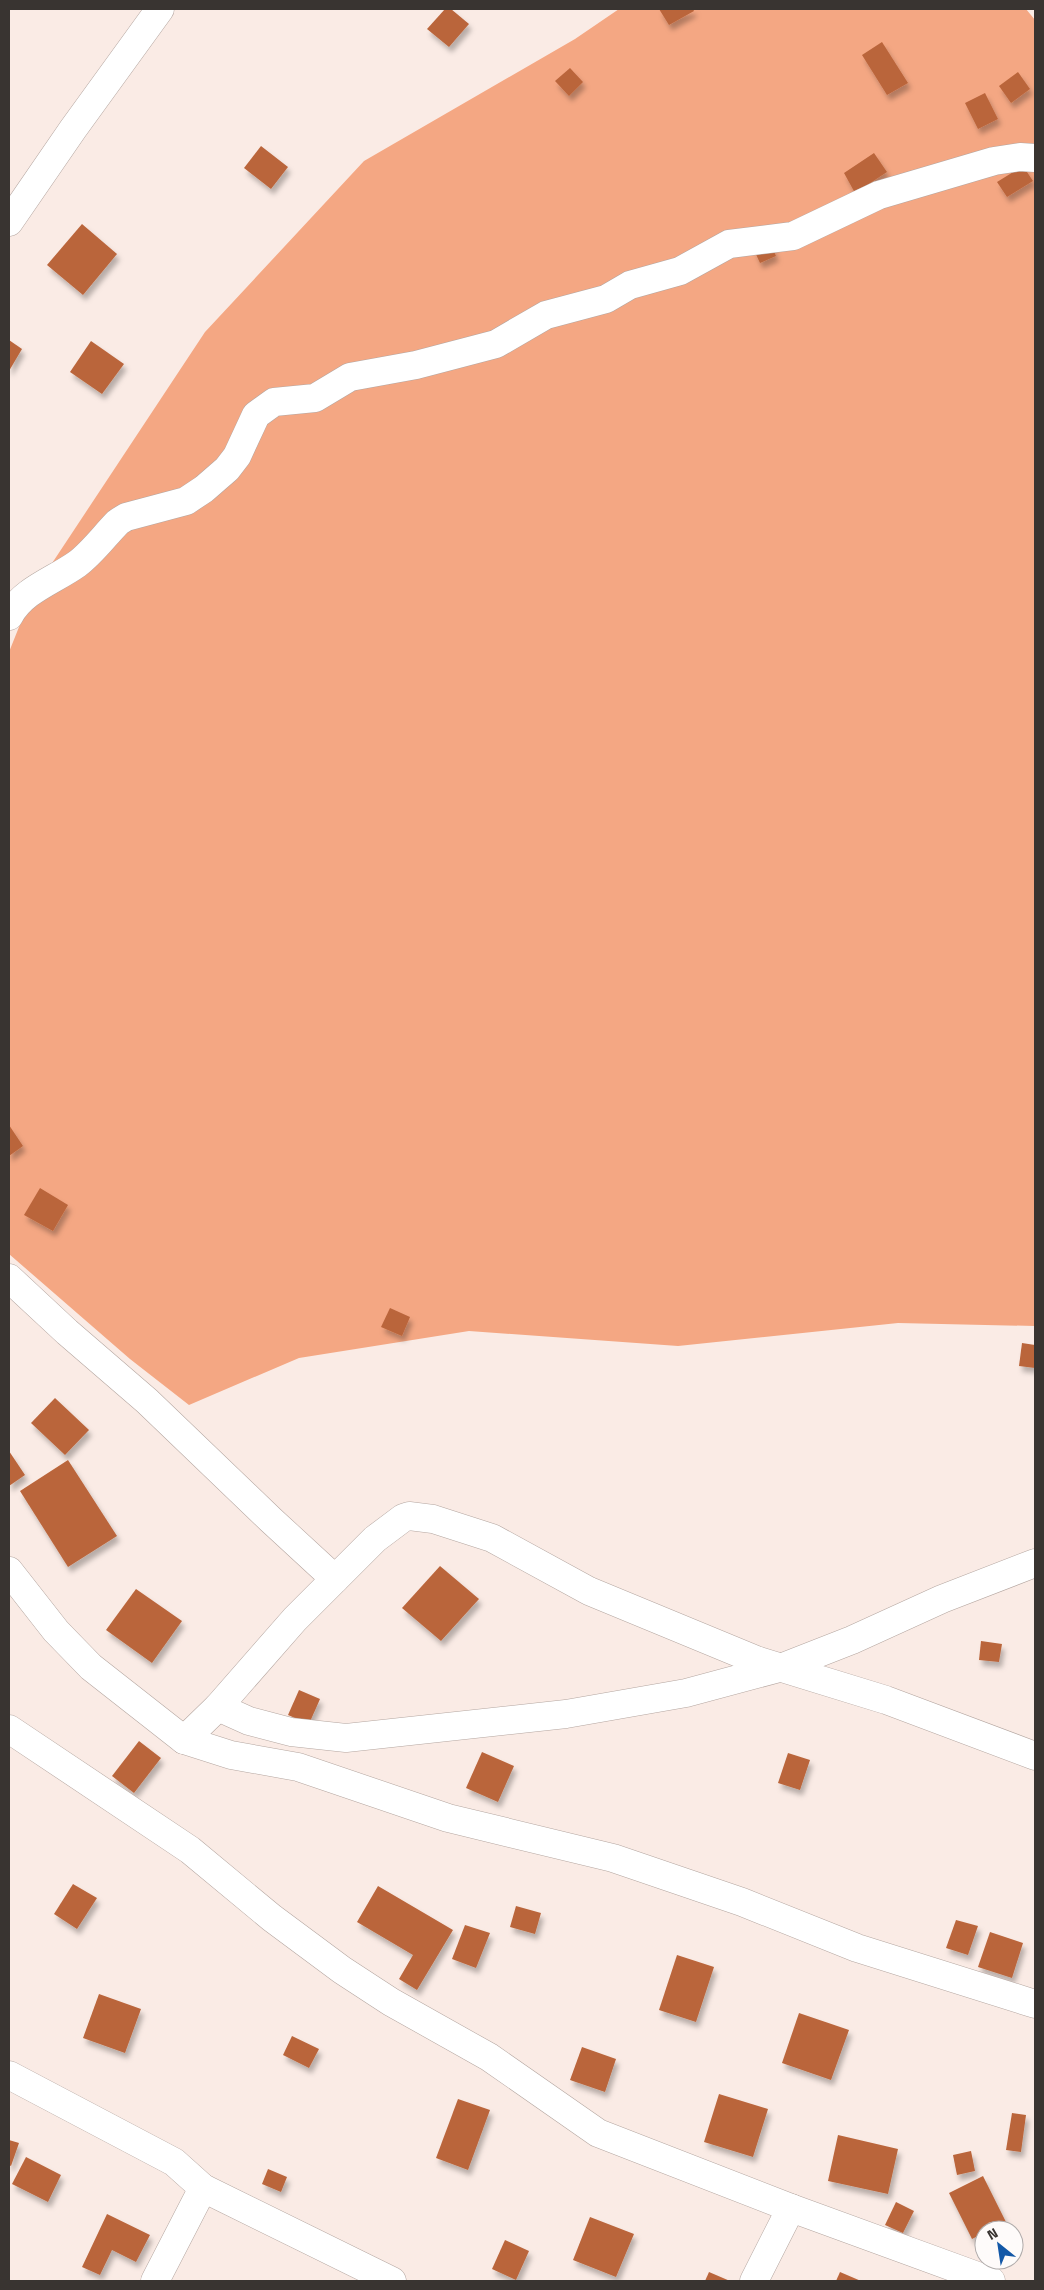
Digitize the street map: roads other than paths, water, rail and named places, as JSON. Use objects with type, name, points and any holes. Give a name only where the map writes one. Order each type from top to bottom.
[{"type":"street","points":[[9,222],[73,129],[160,9]]},
{"type":"street","points":[[9,616],[24,596],[51,582],[79,562],[118,522],[126,517],[186,501],[204,490],[227,469],[237,456],[256,416],[274,402],[315,398],[350,376],[416,365],[496,344],[546,315],[606,299],[630,285],[680,271],[728,244],[793,236],[880,195],[994,161],[1035,158]]},
{"type":"street","points":[[9,1278],[67,1332],[147,1401],[271,1520],[336,1579]]},
{"type":"street","points":[[184,1740],[218,1708],[295,1619],[375,1539],[403,1518],[409,1516],[433,1520],[492,1538],[589,1591],[756,1660],[886,1700],[1035,1756]]},
{"type":"street","points":[[218,1708],[249,1722],[291,1732],[346,1738],[379,1736],[566,1714],[686,1693],[783,1667],[852,1640],[942,1599],[1035,1563]]},
{"type":"street","points":[[9,1571],[56,1631],[91,1667],[184,1740],[232,1755],[298,1767],[448,1818],[613,1858],[742,1902],[857,1948],[1035,2004]]},
{"type":"street","points":[[9,1729],[190,1850],[272,1918],[342,1970],[391,2002],[488,2057],[598,2133],[791,2208],[990,2281]]},
{"type":"street","points":[[9,2075],[174,2162],[203,2188],[392,2281]]},
{"type":"street","points":[[155,2281],[203,2188]]},
{"type":"street","points":[[754,2281],[791,2208]]}]
